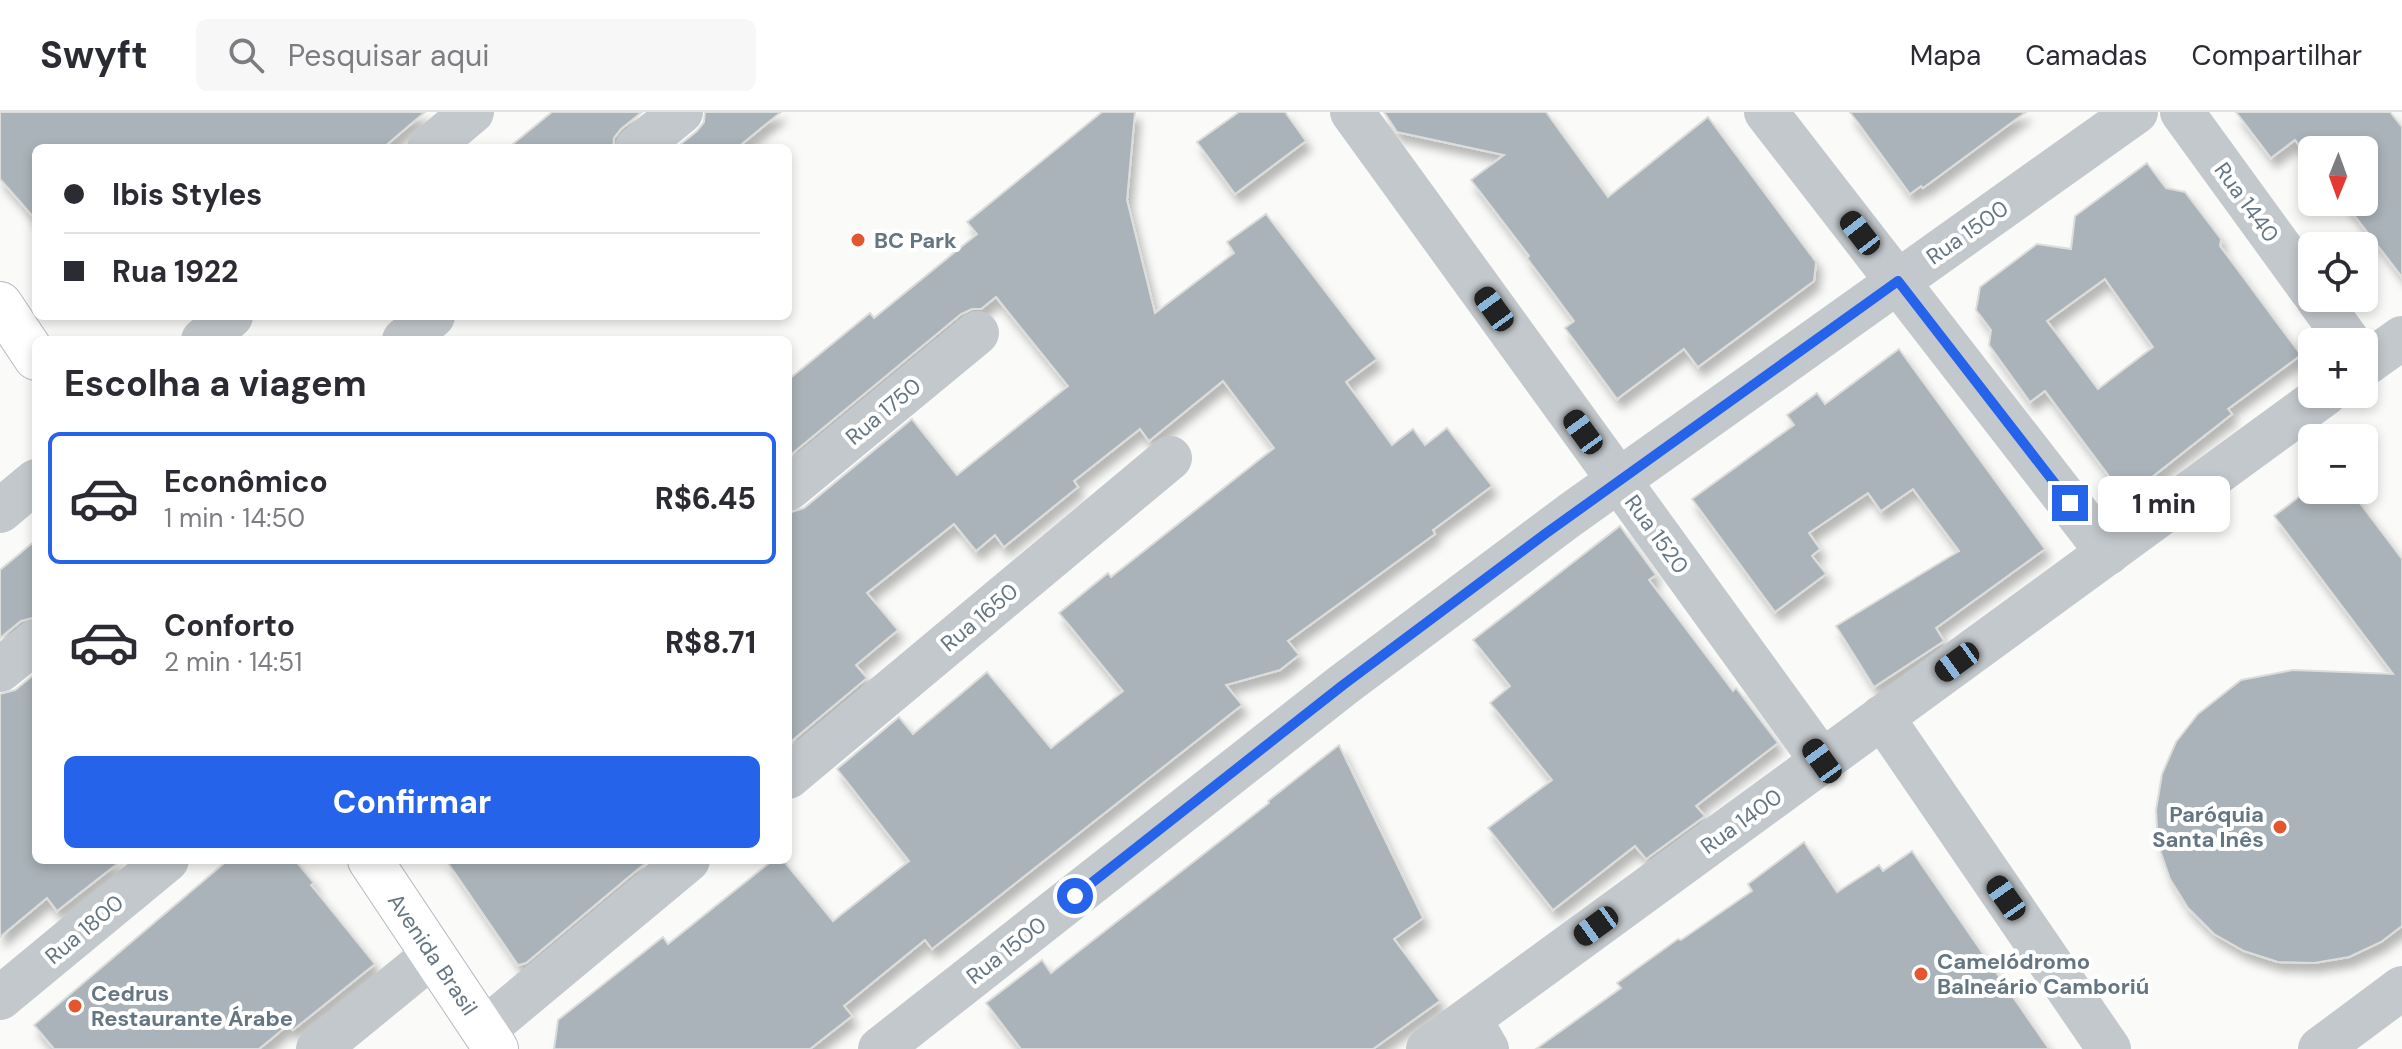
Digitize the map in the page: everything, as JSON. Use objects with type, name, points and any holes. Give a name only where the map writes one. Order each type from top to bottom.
[{"type":"main road","points":[[0,304],[32,352]]},
{"type":"main road","name":"Avenida Brasil","points":[[373,864],[490,1040]]},
{"type":"street","points":[[434,144],[472,112]]},
{"type":"street","points":[[642,144],[681,112]]},
{"type":"street","name":"Rua 1520","points":[[1352,112],[1822,761]]},
{"type":"street","points":[[1766,112],[2108,553]]},
{"type":"street","name":"Rua 1500","points":[[880,1049],[1343,685],[1619,481],[2136,112]]},
{"type":"street","name":"Rua 1440","points":[[2182,112],[2298,272]]},
{"type":"street","points":[[208,336],[226,320]]},
{"type":"street","points":[[409,336],[428,320]]},
{"type":"street","name":"Rua 1750","points":[[792,486],[977,333]]},
{"type":"street","points":[[2378,350],[2402,338]]},
{"type":"street","name":"Rua 1400","points":[[1428,1049],[1479,1034],[1822,761],[2306,408]]},
{"type":"street","name":"Rua 1650","points":[[792,774],[1170,458]]},
{"type":"street","points":[[0,511],[32,484]]},
{"type":"street","points":[[0,670],[32,644]]},
{"type":"street","points":[[1882,717],[2109,1049]]},
{"type":"street","name":"Rua 1800","points":[[0,998],[162,864]]},
{"type":"street","points":[[490,1040],[684,864]]},
{"type":"street","points":[[318,1049],[433,955]]},
{"type":"street","points":[[2320,1049],[2402,988]]},
{"type":"building","points":[[0,112],[425,112],[388,144],[32,144],[32,215],[0,179]]},
{"type":"building","points":[[552,112],[642,112],[621,129],[613,144],[513,144]]},
{"type":"building","points":[[705,112],[781,112],[742,144],[681,144],[704,122]]},
{"type":"building","points":[[1102,112],[1135,112],[1127,200],[1155,313],[1234,253],[1227,242],[1266,214],[1377,359],[1346,382],[1392,445],[1413,429],[1425,445],[1447,428],[1492,486],[1433,530],[1435,534],[1288,641],[1299,655],[1280,670],[1226,685],[1242,705],[932,949],[925,940],[844,1006],[852,1016],[810,1049],[554,1049],[558,1020],[663,937],[668,944],[768,864],[786,864],[833,921],[909,861],[837,769],[899,717],[913,734],[987,672],[1051,748],[1123,691],[1059,613],[1108,573],[1111,577],[1274,448],[1223,381],[1149,441],[1140,429],[1074,481],[1078,487],[1004,547],[995,535],[976,551],[954,524],[867,593],[898,630],[856,665],[867,678],[792,741],[792,512],[804,508],[912,419],[957,475],[1068,386],[996,297],[981,309],[961,314],[792,454],[792,377],[870,313],[874,318],[977,234],[967,222]]},
{"type":"building","points":[[1239,112],[1285,112],[1306,141],[1235,194],[1197,142]]},
{"type":"building","points":[[1384,112],[1546,112],[1608,197],[1708,117],[1816,262],[1814,281],[1698,367],[1684,349],[1617,399],[1565,328],[1574,321],[1471,180],[1504,155],[1397,132]]},
{"type":"building","points":[[1850,112],[2026,112],[1923,188],[1921,186],[1910,194]]},
{"type":"building","points":[[2236,112],[2390,112],[2402,127],[2402,277],[2378,246],[2378,232],[2367,232],[2355,216],[2378,216],[2378,136],[2298,136],[2298,144],[2295,140],[2271,158]]},
{"type":"building","points":[[2147,163],[2166,188],[2185,192],[2221,239],[2220,246],[2298,351],[2298,357],[2228,409],[2232,414],[2133,492],[2126,482],[2118,488],[2045,391],[2030,402],[1989,345],[1991,330],[1976,310],[1980,287],[2037,244],[2071,249],[2075,216]],"holes":[[[2105,279],[2153,347],[2098,389],[2047,321]]]},
{"type":"building","points":[[1899,349],[2045,549],[1936,628],[1944,641],[1874,687],[1836,626],[1959,551],[1913,489],[1881,511],[1868,493],[1809,533],[1820,549],[1812,556],[1826,574],[1775,612],[1692,499],[1794,425],[1787,415],[1817,393],[1825,404]]},
{"type":"building","name":"Paróquia Santa Inês","points":[[2298,498],[2298,504],[2361,504],[2402,559],[2402,926],[2381,942],[2349,957],[2314,963],[2278,962],[2244,951],[2214,934],[2188,908],[2170,879],[2158,844],[2156,810],[2162,774],[2176,742],[2198,714],[2241,680],[2293,670],[2393,674],[2274,516]]},
{"type":"building","points":[[1620,526],[1656,575],[1649,580],[1733,691],[1736,688],[1778,743],[1696,806],[1705,816],[1646,859],[1635,846],[1553,910],[1488,828],[1552,780],[1490,703],[1510,686],[1473,640]]},
{"type":"building","points":[[32,543],[32,618],[21,621],[0,638],[0,570]]},
{"type":"building","points":[[32,676],[32,864],[117,864],[57,911],[47,898],[0,937],[0,694],[15,690]]},
{"type":"building","points":[[1339,745],[1423,918],[1394,939],[1440,1001],[1373,1049],[1021,1049],[986,1003],[1042,960],[1051,973]]},
{"type":"building","points":[[1804,842],[1837,892],[1879,865],[1883,871],[1912,851],[2049,1049],[1536,1049],[1621,988],[1617,983],[1752,891],[1748,884]]},
{"type":"building","points":[[223,864],[298,864],[314,883],[311,885],[375,964],[293,1030],[288,1025],[259,1049],[54,1049],[34,1025]]},
{"type":"building","points":[[449,864],[644,864],[526,963],[518,965]]},
{"type":"place","name":"BC Park","points":[[858,240]]},
{"type":"place","name":"Paróquia Santa Inês","points":[[2280,827]]},
{"type":"place","name":"Camelódromo Balneário Camboriú","points":[[1921,974]]},
{"type":"place","name":"Cedrus Restaurante Árabe","points":[[75,1006]]},
{"type":"route","points":[[1075,896],[1343,685],[1570,515],[1898,281],[2070,503]]}]
